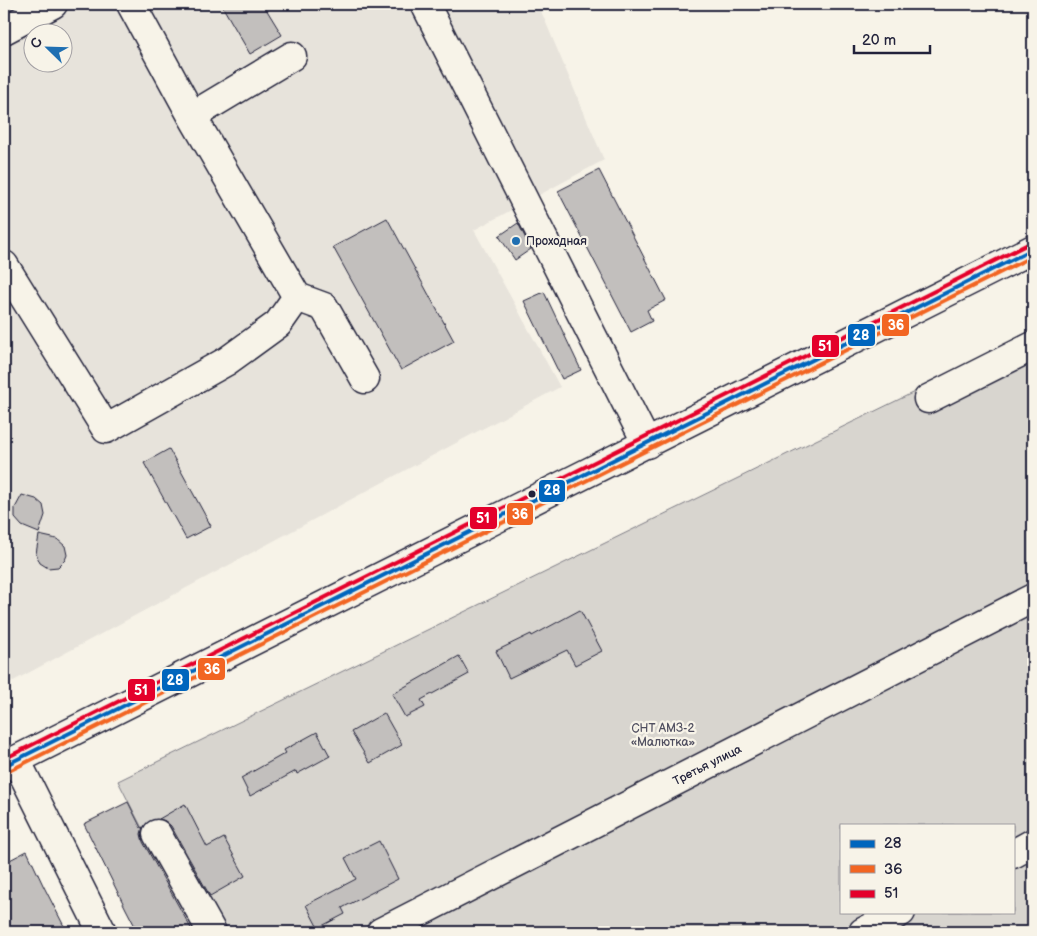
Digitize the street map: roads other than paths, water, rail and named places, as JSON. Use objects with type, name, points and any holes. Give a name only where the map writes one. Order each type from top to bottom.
[{"type":"street","points":[[4,30],[53,4]]},
{"type":"street","points":[[131,4],[192,116],[297,297],[324,307],[366,379]]},
{"type":"street","points":[[425,4],[647,444]]},
{"type":"street","points":[[192,116],[292,56]]},
{"type":"street","points":[[102,932],[10,763],[1033,249]]},
{"type":"street","points":[[4,265],[106,429],[226,361],[278,324],[297,297]]},
{"type":"street","points":[[928,399],[1033,346]]},
{"type":"street","name":"Третья улица","points":[[381,932],[1033,598]]},
{"type":"street","points":[[157,834],[212,932]]},
{"type":"street","points":[[1014,853],[1033,843]]},
{"type":"street","points":[[863,932],[897,914]]},
{"type":"place","name":"Проходная","points":[[516,241]]},
{"type":"park label","name":"СНТ АМЗ-2 «Малютка»","points":[[663,735]]}]
